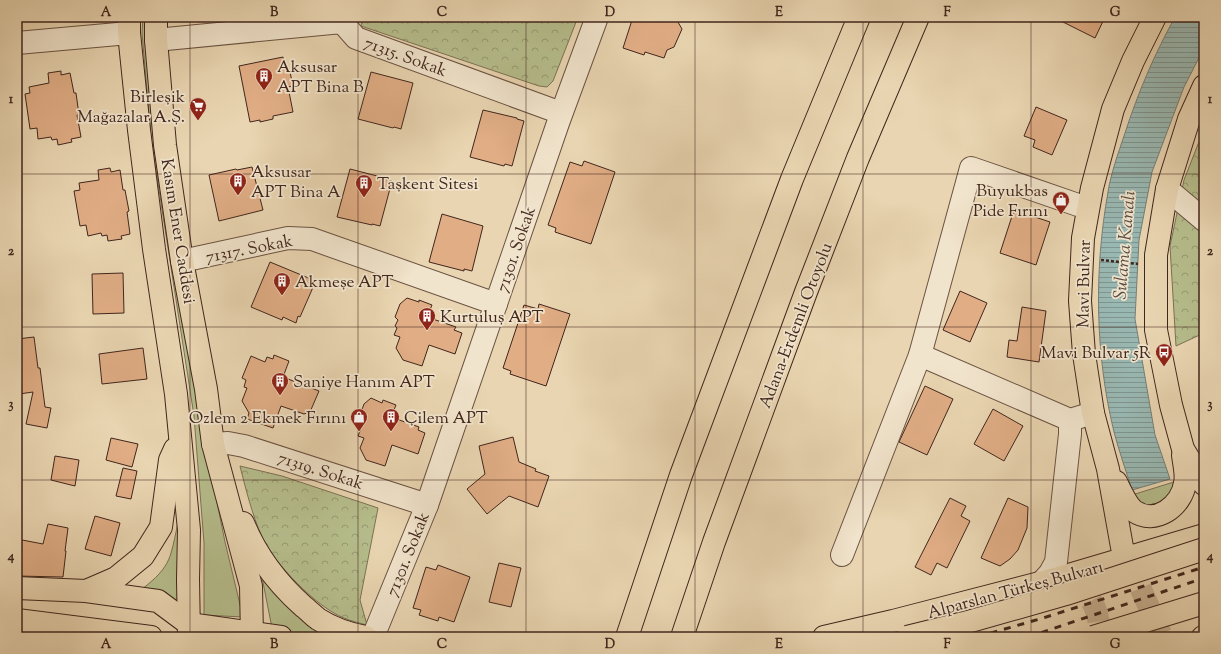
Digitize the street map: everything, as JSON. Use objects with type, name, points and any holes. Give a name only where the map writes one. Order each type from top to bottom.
[{"type":"main road","name":"Kasım Ener Caddesi","points":[[156,17],[156,40],[165,145],[182,261],[206,389],[213,444]]},
{"type":"main road","points":[[627,637],[686,460],[792,179],[859,17]]},
{"type":"main road","name":"Adana-Erdemli Otoyolu","points":[[682,637],[714,542],[806,292],[858,158],[918,17]]},
{"type":"main road","name":"Mavi Bulvar","points":[[1127,558],[1122,547],[1121,534],[1108,469],[1093,413],[1084,354],[1080,301],[1083,238],[1092,188],[1113,109],[1133,61],[1155,17]]},
{"type":"main road","name":"Kasım Ener Caddesi","points":[[129,25],[148,204],[176,394],[189,530],[189,630]]},
{"type":"main road","points":[[1108,469],[1134,510],[1146,516],[1157,515],[1169,511],[1178,500],[1186,484],[1183,449],[1171,404],[1156,330],[1156,255],[1167,190],[1189,119],[1204,86]]},
{"type":"main road","points":[[86,591],[116,578],[143,556],[161,527],[170,460],[180,438]]},
{"type":"main road","points":[[213,444],[251,586],[252,635]]},
{"type":"main road","points":[[213,444],[247,532],[266,566],[295,599],[318,619],[348,634],[366,637]]},
{"type":"main road","points":[[1183,449],[1204,484]]},
{"type":"main road","name":"Alparslan Türkeş Bulvarı","points":[[824,637],[1041,583],[1204,535]]},
{"type":"main road","name":"Alparslan Türkeş Bulvarı","points":[[907,637],[964,623],[1066,594],[1204,549]]},
{"type":"main road","points":[[17,588],[86,591],[158,601],[189,630],[281,637]]},
{"type":"main road","points":[[1093,637],[1204,603]]},
{"type":"main road","points":[[17,620],[151,637]]},
{"type":"street","name":"71301. Sokak","points":[[373,637],[427,505],[561,113],[597,17]]},
{"type":"street","name":"71315. Sokak","points":[[156,40],[342,22],[350,23],[356,38],[561,113]]},
{"type":"street","points":[[17,43],[129,25]]},
{"type":"street","points":[[842,555],[920,355],[971,168],[1078,205],[1088,207]]},
{"type":"street","points":[[1167,190],[1204,220]]},
{"type":"street","name":"71317. Sokak","points":[[182,261],[288,238],[312,239],[496,304]]},
{"type":"street","points":[[920,355],[1070,420],[1093,413]]},
{"type":"street","points":[[1041,583],[1050,573],[1056,562],[1070,420]]},
{"type":"street","name":"71319. Sokak","points":[[213,444],[228,443],[244,446],[427,505]]},
{"type":"path","points":[[1100,260],[1146,265]]},
{"type":"green space","points":[[143,17],[148,17],[206,448],[225,542],[243,617],[204,615],[204,543],[194,416],[151,138],[142,33]]},
{"type":"green space","points":[[363,17],[578,17],[553,81],[547,87],[539,86],[361,26]]},
{"type":"green space","points":[[1204,129],[1204,333],[1176,346],[1170,246],[1184,180]]},
{"type":"green space","points":[[240,466],[282,476],[378,508],[360,600],[367,625],[344,618],[321,604],[297,584],[276,560],[258,528]]},
{"type":"green space","points":[[1177,481],[1176,487],[1157,507],[1139,503],[1132,495]]},
{"type":"green space","points":[[178,522],[179,607],[132,596],[156,578],[169,560]]},
{"type":"green space","points":[[260,567],[330,637],[280,632],[274,629],[271,623]]},
{"type":"water","name":"Sulama Kanalı","points":[[1175,17],[1204,17],[1204,48],[1184,87],[1152,172],[1139,240],[1135,319],[1155,435],[1170,479],[1132,490],[1114,432],[1103,373],[1099,312],[1100,251],[1108,192],[1117,157],[1146,75]]},
{"type":"building","points":[[633,17],[675,17],[682,29],[674,47],[667,50],[664,58],[645,52],[644,55],[623,48]]},
{"type":"building","points":[[1053,17],[1105,17],[1095,38]]},
{"type":"building","name":"Aksusar APT Bina B","points":[[283,57],[286,73],[290,72],[293,86],[288,87],[293,112],[273,116],[273,119],[260,122],[260,120],[250,122],[239,66]]},
{"type":"building","points":[[61,71],[61,75],[70,73],[74,93],[76,93],[79,115],[77,115],[81,137],[71,139],[72,142],[58,145],[57,139],[52,140],[51,137],[38,139],[37,128],[30,129],[25,94],[30,93],[29,87],[49,83],[48,73]]},
{"type":"building","name":"Taşkent Sitesi","points":[[371,72],[413,83],[401,129],[358,119]]},
{"type":"building","points":[[1036,107],[1067,120],[1052,155],[1033,147],[1035,140],[1024,136]]},
{"type":"building","name":"Taşkent Sitesi","points":[[483,110],[524,121],[512,166],[505,164],[504,166],[470,157]]},
{"type":"building","points":[[584,161],[615,172],[591,244],[555,232],[556,228],[548,225],[570,162],[582,166]]},
{"type":"building","name":"Aksusar APT Bina A","points":[[252,167],[263,210],[219,221],[209,175]]},
{"type":"building","points":[[110,168],[111,172],[120,170],[123,190],[125,190],[129,211],[127,212],[130,234],[121,236],[122,239],[108,241],[107,235],[102,236],[101,233],[88,236],[86,225],[80,226],[74,191],[80,190],[79,183],[99,180],[98,170]]},
{"type":"building","name":"Taşkent Sitesi","points":[[350,169],[392,181],[380,226],[337,217]]},
{"type":"building","points":[[1014,210],[1050,222],[1036,265],[1000,253]]},
{"type":"building","name":"Taşkent Sitesi","points":[[442,214],[483,226],[472,271],[464,269],[464,271],[429,262]]},
{"type":"building","name":"Akmeşe APT","points":[[270,262],[311,279],[309,283],[314,285],[296,323],[283,317],[282,320],[251,307]]},
{"type":"building","points":[[123,273],[124,313],[93,314],[92,274]]},
{"type":"building","points":[[960,291],[987,303],[970,342],[943,330]]},
{"type":"building","name":"Kurtuluş APT","points":[[407,298],[419,302],[419,300],[432,305],[427,317],[456,327],[454,330],[462,333],[455,354],[429,345],[422,366],[403,360],[396,348],[400,337],[394,335],[397,328],[395,326],[398,320],[395,317],[400,304]]},
{"type":"building","points":[[539,304],[570,314],[546,386],[510,374],[511,371],[503,368],[524,305],[538,309]]},
{"type":"building","points":[[1022,307],[1046,311],[1039,362],[1007,357],[1009,340],[1017,341]]},
{"type":"building","points":[[34,337],[45,407],[51,408],[47,428],[26,424],[33,392],[19,394],[17,392],[17,339]]},
{"type":"building","points":[[143,348],[147,379],[102,384],[99,354]]},
{"type":"building","name":"Saniye Hanım APT","points":[[274,355],[289,361],[283,377],[319,391],[310,412],[304,414],[281,406],[273,428],[247,419],[249,413],[242,401],[247,388],[244,387],[246,380],[242,378],[251,356],[265,362],[267,357],[273,359]]},
{"type":"building","points":[[925,386],[953,399],[927,455],[899,442]]},
{"type":"building","name":"Çilem APT","points":[[371,398],[382,403],[383,400],[396,405],[391,417],[419,427],[418,430],[425,433],[418,454],[392,445],[385,466],[366,460],[360,448],[364,438],[358,436],[361,428],[359,426],[361,420],[359,418],[364,404]]},
{"type":"building","points":[[993,409],[1023,426],[1004,461],[974,444]]},
{"type":"building","points":[[513,437],[519,462],[536,469],[535,471],[549,476],[538,507],[509,496],[487,514],[467,489],[485,474],[479,446]]},
{"type":"building","points":[[111,438],[138,444],[132,467],[106,460]]},
{"type":"building","points":[[55,456],[79,460],[75,486],[51,480]]},
{"type":"building","points":[[123,468],[137,471],[131,499],[116,496]]},
{"type":"building","points":[[950,498],[966,506],[961,516],[970,521],[947,568],[937,563],[931,575],[915,567]]},
{"type":"building","points":[[1008,498],[1028,507],[1027,528],[1018,550],[1010,559],[1000,566],[981,558]]},
{"type":"building","points":[[95,516],[120,523],[111,556],[85,549]]},
{"type":"building","points":[[48,524],[68,528],[63,577],[17,576],[17,539],[43,544]]},
{"type":"building","points":[[499,563],[521,568],[511,607],[489,602]]},
{"type":"building","points":[[438,565],[470,577],[454,622],[439,617],[438,621],[419,615],[421,610],[413,608],[426,567],[436,570]]},
{"type":"tunnel","points":[[1127,558],[1161,634],[1168,637]]},
{"type":"tunnel","points":[[1065,583],[1083,591],[1092,602],[1099,623],[1099,637]]},
{"type":"railway","points":[[977,637],[1043,618],[1204,567]]},
{"type":"railway","points":[[1028,637],[1204,578]]},
{"type":"railway","points":[[17,635],[27,637]]},
{"type":"place","name":"Aksusar APT Bina B","points":[[264,91]]},
{"type":"place","name":"Birleşik Mağazalar A.Ş.","points":[[198,121]]},
{"type":"place","name":"Aksusar APT Bina A","points":[[238,196]]},
{"type":"place","name":"Taşkent Sitesi","points":[[364,198]]},
{"type":"place","name":"Buyukbas Pide Fırını","points":[[1061,215]]},
{"type":"place","name":"Akmeşe APT","points":[[282,296]]},
{"type":"place","name":"Kurtuluş APT","points":[[427,331]]},
{"type":"place","name":"Mavi Bulvar 5R","points":[[1164,367]]},
{"type":"place","name":"Saniye Hanım APT","points":[[280,396]]},
{"type":"place","name":"Ozlem 2 Ekmek Fırını","points":[[359,432]]},
{"type":"place","name":"Çilem APT","points":[[391,432]]}]
